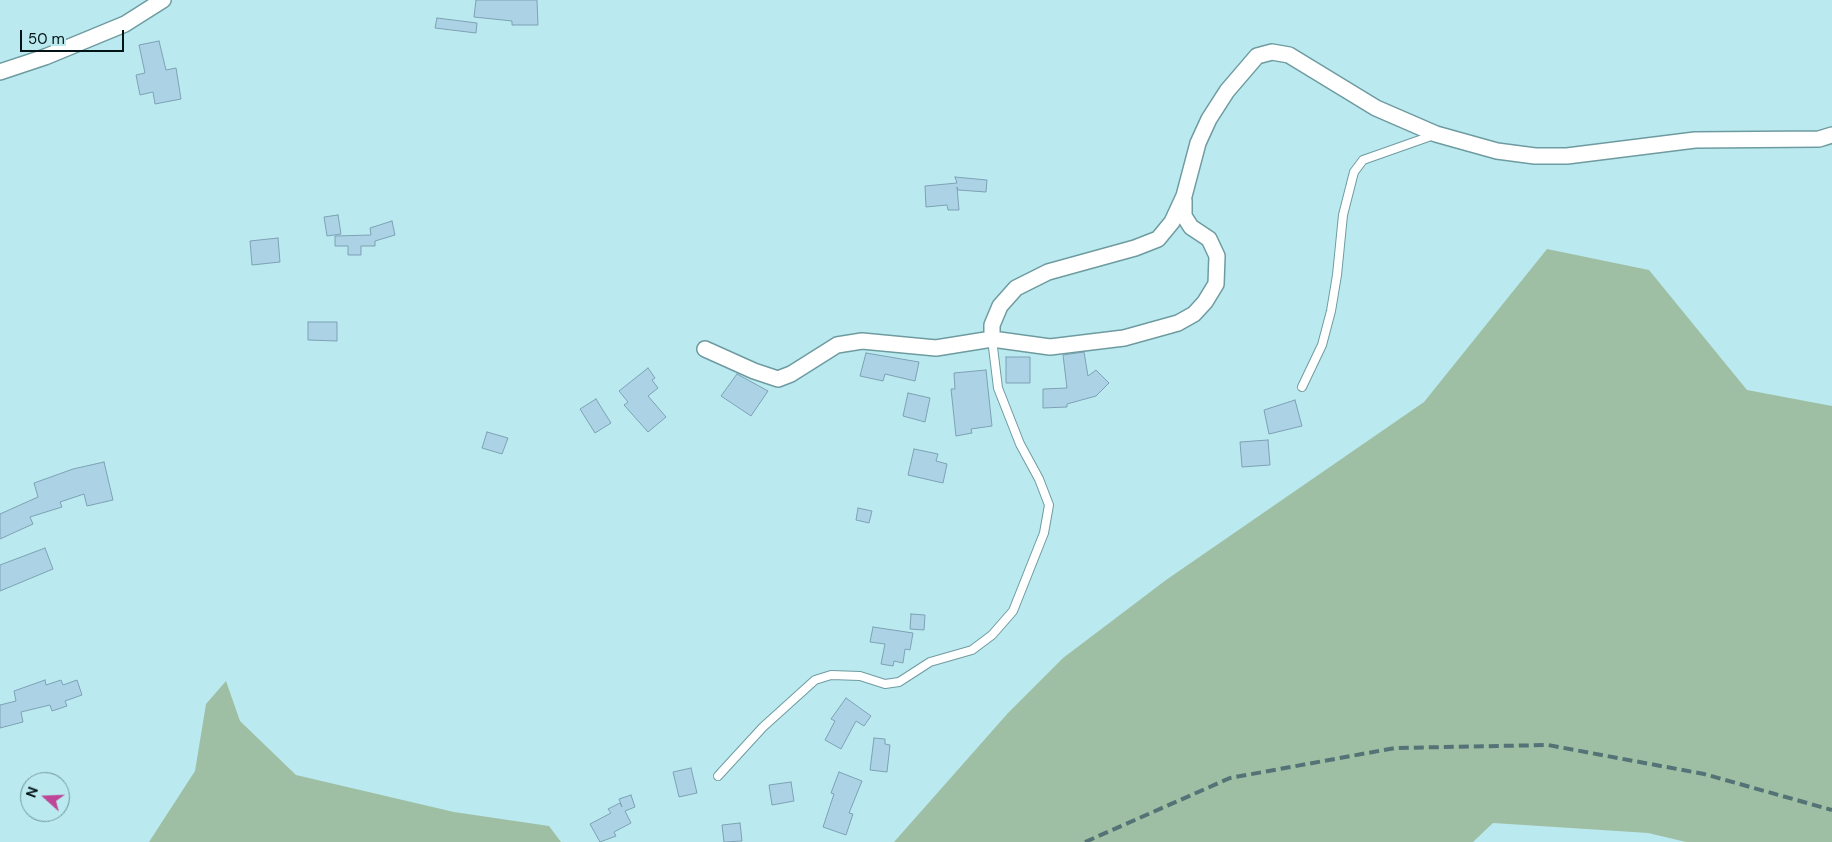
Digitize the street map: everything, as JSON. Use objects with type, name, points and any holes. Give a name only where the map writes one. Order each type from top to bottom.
[{"type":"street","points":[[0,72],[45,57],[125,24],[163,0]]},
{"type":"street","points":[[992,339],[992,325],[1000,306],[1016,288],[1048,272],[1134,248],[1158,239],[1172,222],[1184,196],[1198,143],[1209,119],[1227,90],[1257,56],[1272,52],[1289,55],[1376,108],[1436,134],[1497,151],[1535,156],[1567,156],[1695,140],[1819,139],[1832,135]]},
{"type":"street","points":[[705,349],[754,371],[778,379],[791,374],[837,345],[862,342],[936,348],[992,339],[1050,347],[1088,344],[1124,338],[1178,323],[1194,314],[1205,302],[1216,284],[1217,256],[1209,239],[1191,227],[1184,216],[1184,196]]},
{"type":"lane","points":[[1302,387],[1322,345],[1331,310],[1337,275],[1343,215],[1354,172],[1363,160],[1436,134]]},
{"type":"lane","points":[[718,776],[763,727],[815,680],[831,675],[860,676],[885,684],[899,682],[930,662],[972,650],[992,635],[1014,611],[1044,533],[1048,505],[1039,479],[1020,444],[998,388],[992,339]]},
{"type":"green space","points":[[1547,249],[1649,270],[1747,390],[1832,406],[1832,842],[1686,842],[1648,833],[1493,823],[1473,842],[894,842],[1008,713],[1063,658],[1166,580],[1424,402]]},
{"type":"green space","points":[[226,681],[240,721],[296,775],[454,812],[549,826],[561,842],[149,842],[195,771],[206,704]]},
{"type":"building","points":[[476,0],[537,0],[538,25],[512,25],[512,21],[474,17]]},
{"type":"building","points":[[437,18],[477,23],[476,33],[435,28]]},
{"type":"building","points":[[159,41],[166,70],[176,68],[181,99],[155,104],[153,92],[140,95],[136,75],[145,73],[139,45]]},
{"type":"building","points":[[955,177],[987,180],[986,192],[958,190],[957,187],[959,210],[948,210],[947,205],[926,207],[925,186],[957,183]]},
{"type":"building","points":[[338,215],[341,234],[327,236],[324,217]]},
{"type":"building","points":[[392,221],[395,235],[375,241],[375,246],[361,246],[361,255],[348,255],[348,246],[335,246],[335,236],[371,235],[370,228]]},
{"type":"building","points":[[278,238],[280,262],[252,265],[250,241]]},
{"type":"building","points":[[308,322],[337,322],[337,341],[308,340]]},
{"type":"building","points":[[1084,352],[1088,376],[1096,370],[1109,383],[1096,396],[1067,404],[1067,407],[1043,408],[1043,389],[1067,388],[1063,355]]},
{"type":"building","points":[[866,353],[919,362],[915,381],[885,374],[883,381],[860,376]]},
{"type":"building","points":[[1006,357],[1030,357],[1030,383],[1006,383]]},
{"type":"building","points":[[648,368],[655,378],[652,380],[658,388],[648,396],[666,417],[648,432],[624,405],[628,402],[619,391]]},
{"type":"building","points":[[986,370],[992,426],[971,429],[972,433],[956,436],[951,389],[955,389],[954,373]]},
{"type":"building","points":[[737,374],[768,391],[751,416],[721,396]]},
{"type":"building","points":[[908,393],[930,398],[925,422],[903,416]]},
{"type":"building","points":[[596,399],[611,423],[595,433],[580,409]]},
{"type":"building","points":[[1295,400],[1302,426],[1269,434],[1264,410]]},
{"type":"building","points":[[487,432],[508,438],[502,454],[482,448]]},
{"type":"building","points":[[1268,440],[1270,465],[1242,467],[1240,442]]},
{"type":"building","points":[[914,449],[938,454],[936,461],[947,464],[943,483],[908,475]]},
{"type":"building","points":[[104,462],[113,500],[87,506],[84,494],[60,502],[62,507],[30,517],[33,524],[0,539],[0,514],[38,497],[34,483],[73,469]]},
{"type":"building","points":[[858,508],[872,511],[869,523],[856,520]]},
{"type":"building","points":[[45,548],[53,569],[0,591],[0,565]]},
{"type":"building","points":[[911,614],[925,615],[924,630],[910,629]]},
{"type":"building","points":[[873,627],[913,633],[910,650],[905,649],[903,663],[894,661],[893,666],[881,664],[885,644],[870,642]]},
{"type":"building","points":[[45,680],[46,685],[61,680],[63,685],[77,680],[82,695],[65,701],[67,706],[52,711],[50,705],[21,712],[23,722],[0,728],[0,705],[16,701],[14,691]]},
{"type":"building","points":[[846,698],[871,716],[864,726],[856,721],[841,749],[825,740],[835,721],[831,719]]},
{"type":"building","points":[[874,738],[885,739],[885,744],[890,745],[887,772],[870,770]]},
{"type":"building","points":[[691,768],[697,793],[679,797],[673,772]]},
{"type":"building","points":[[839,772],[862,781],[849,813],[853,814],[846,835],[823,827],[834,794],[831,793]]},
{"type":"building","points":[[791,782],[794,801],[772,805],[769,785]]},
{"type":"building","points":[[631,795],[635,807],[625,811],[631,823],[614,832],[616,836],[600,842],[590,824],[611,813],[608,809],[620,803],[622,807],[619,799]]},
{"type":"building","points":[[740,823],[742,841],[724,842],[722,825]]},
{"type":"railway","points":[[1085,842],[1230,778],[1395,748],[1548,745],[1704,774],[1832,810]]}]
